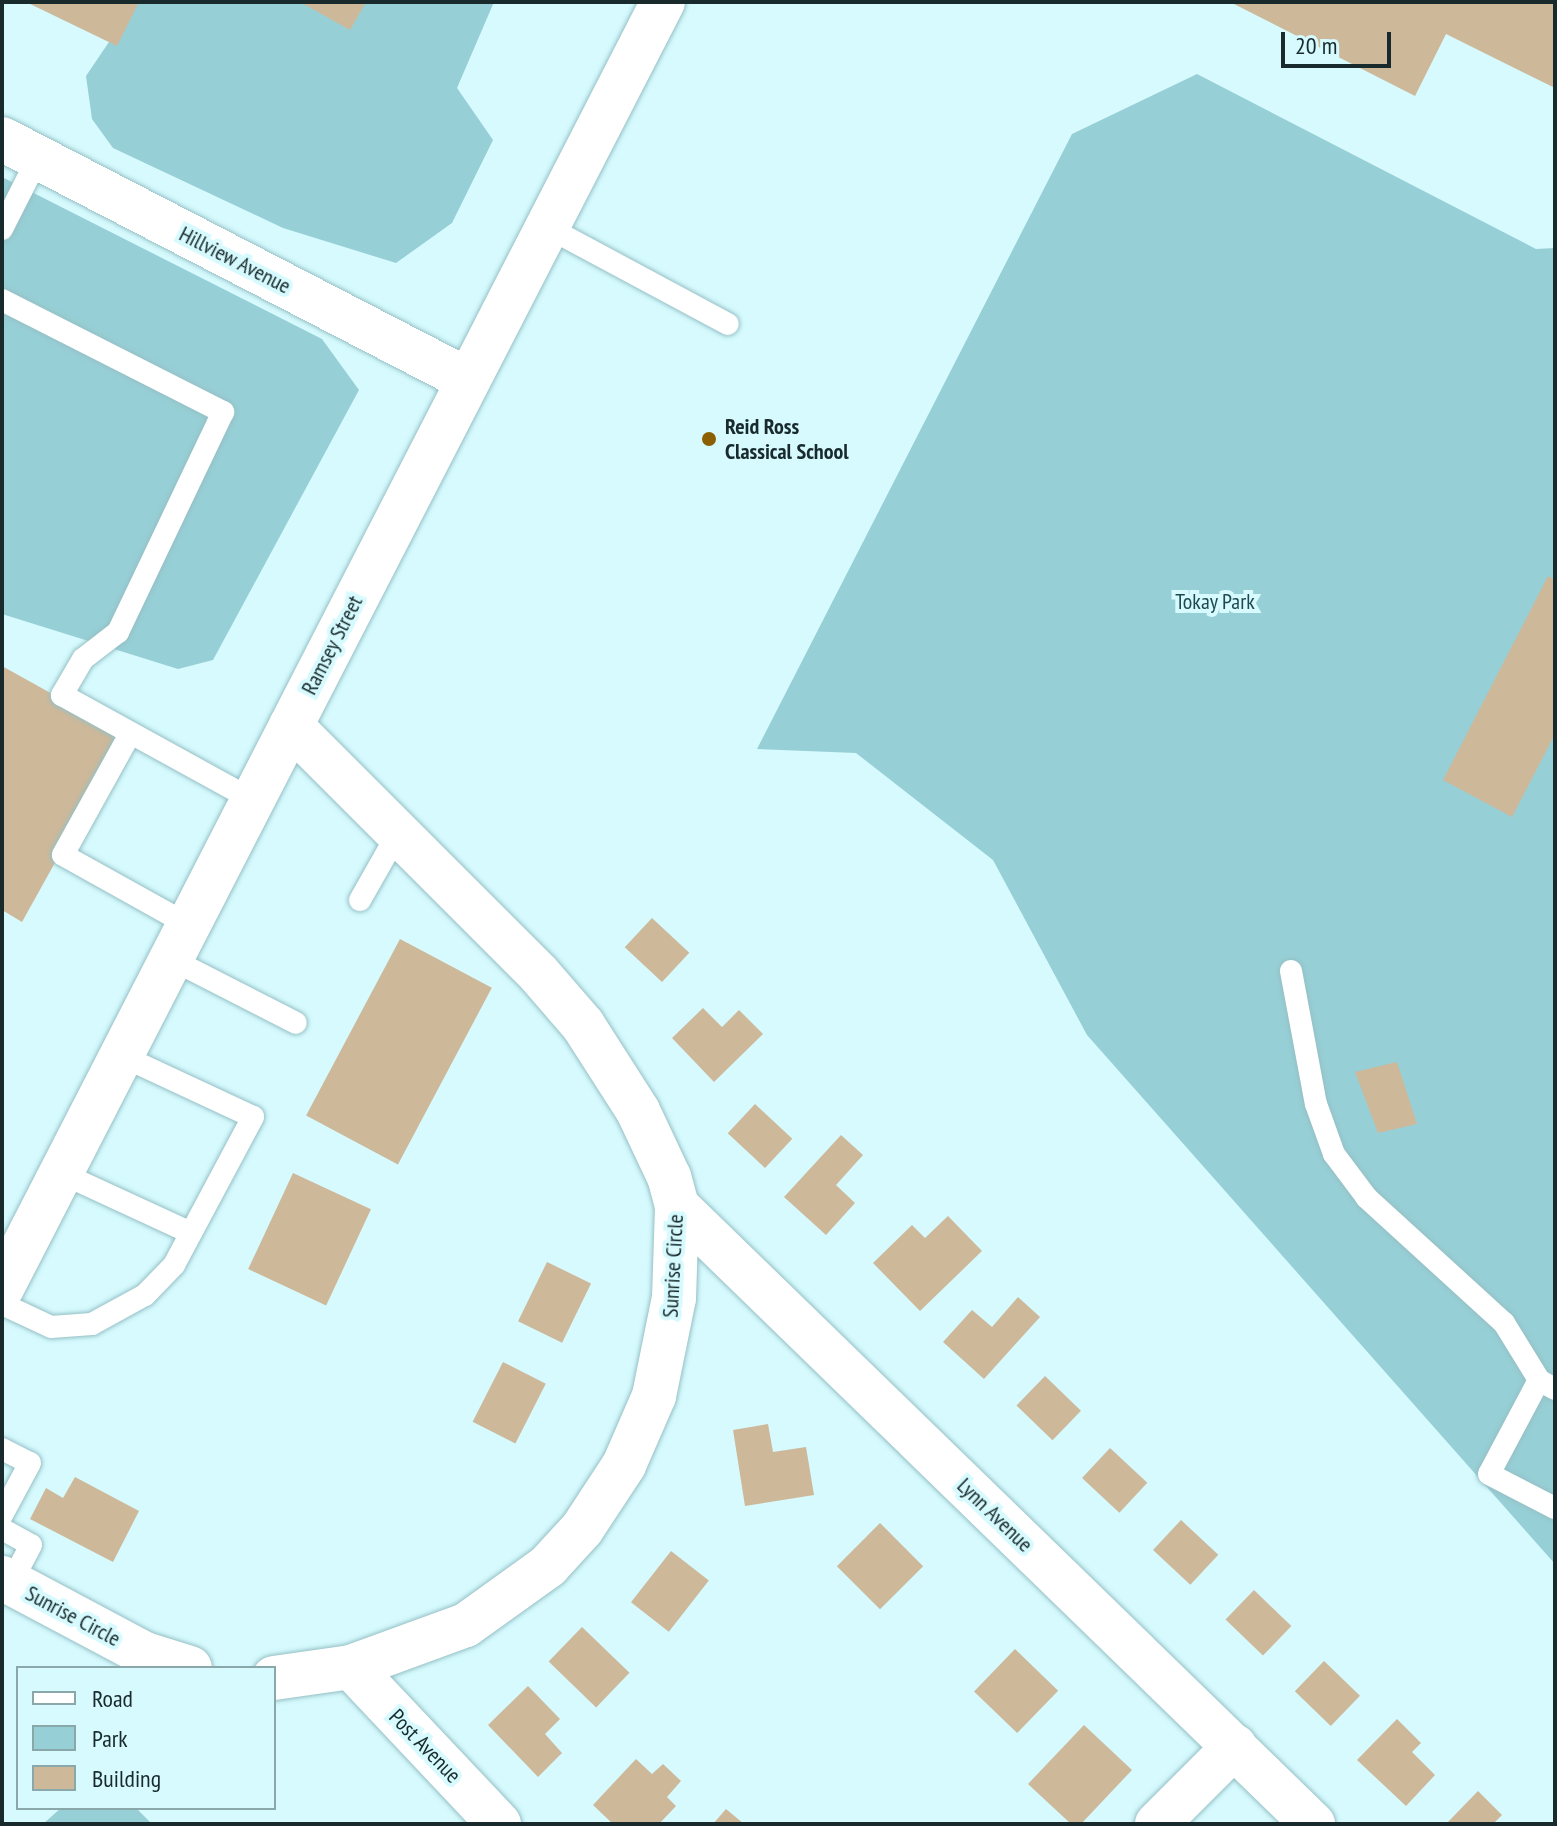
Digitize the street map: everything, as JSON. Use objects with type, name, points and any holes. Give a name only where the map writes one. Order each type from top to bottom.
[{"type":"street","name":"Ramsey Street","points":[[2,1288],[663,2]]},
{"type":"street","name":"Hillview Avenue","points":[[20,149],[468,380]]},
{"type":"street","name":"Sunrise Circle","points":[[276,1678],[351,1667],[421,1645],[509,1598],[548,1566],[598,1509],[624,1465],[657,1384],[674,1298],[677,1206],[669,1177],[638,1111],[583,1025],[291,726]]},
{"type":"street","name":"Lynn Avenue","points":[[677,1206],[1313,1824]]},
{"type":"street","name":"Sunrise Circle","points":[[6,1581],[145,1654],[184,1666]]},
{"type":"street","name":"Post Avenue","points":[[351,1667],[499,1824]]},
{"type":"street","points":[[1157,1824],[1235,1746]]},
{"type":"lane","points":[[2,229],[20,149]]},
{"type":"lane","points":[[547,227],[728,324]]},
{"type":"lane","points":[[2,300],[223,412],[118,632],[83,659],[62,695],[253,800]]},
{"type":"lane","points":[[130,734],[63,855],[296,1023]]},
{"type":"lane","points":[[360,900],[398,833]]},
{"type":"lane","points":[[1291,971],[1316,1104],[1334,1154],[1367,1198],[1504,1323],[1547,1384],[1489,1474],[1555,1508]]},
{"type":"lane","points":[[2,1304],[51,1327],[92,1324],[145,1295],[174,1265],[253,1117],[122,1056]]},
{"type":"lane","points":[[61,1173],[191,1233]]},
{"type":"lane","points":[[2,1449],[30,1463],[2,1515]]},
{"type":"lane","points":[[2,1529],[31,1545],[6,1581]]},
{"type":"green space","points":[[136,2],[494,2],[457,88],[493,140],[452,223],[396,263],[283,228],[113,148],[92,119],[86,76]]},
{"type":"green space","name":"Tokay Park","points":[[1197,74],[1536,249],[1555,248],[1555,1564],[1087,1035],[993,860],[856,753],[757,749],[1072,134]]},
{"type":"green space","points":[[2,177],[322,339],[359,390],[213,660],[178,669],[2,614]]},
{"type":"green space","points":[[59,1810],[138,1810],[152,1824],[43,1824]]},
{"type":"building","points":[[26,2],[139,2],[117,46]]},
{"type":"building","points":[[300,2],[366,2],[350,30]]},
{"type":"building","points":[[1230,2],[1555,2],[1555,88],[1446,34],[1415,96]]},
{"type":"building","points":[[1548,576],[1555,580],[1555,734],[1512,817],[1443,780]]},
{"type":"building","points":[[2,666],[126,735],[22,922],[2,910]]},
{"type":"building","points":[[652,918],[689,953],[662,982],[625,947]]},
{"type":"building","points":[[400,939],[492,988],[398,1164],[306,1116]]},
{"type":"building","points":[[703,1008],[722,1027],[739,1010],[763,1034],[714,1082],[672,1038]]},
{"type":"building","points":[[1397,1062],[1417,1124],[1378,1133],[1355,1072]]},
{"type":"building","points":[[755,1104],[792,1139],[765,1168],[728,1133]]},
{"type":"building","points":[[841,1135],[863,1155],[836,1185],[855,1203],[826,1235],[784,1197]]},
{"type":"building","points":[[293,1173],[371,1209],[326,1305],[248,1269]]},
{"type":"building","points":[[948,1216],[982,1251],[920,1311],[873,1263],[912,1225],[925,1238]]},
{"type":"building","points":[[547,1262],[591,1283],[562,1343],[518,1321]]},
{"type":"building","points":[[1018,1297],[1040,1317],[984,1379],[943,1342],[972,1310],[992,1327]]},
{"type":"building","points":[[503,1362],[546,1384],[515,1443],[473,1422]]},
{"type":"building","points":[[1045,1376],[1081,1411],[1052,1440],[1017,1405]]},
{"type":"building","points":[[768,1424],[773,1452],[806,1447],[814,1495],[745,1506],[733,1430]]},
{"type":"building","points":[[1110,1448],[1147,1483],[1119,1513],[1082,1478]]},
{"type":"building","points":[[75,1477],[139,1511],[113,1562],[30,1519],[46,1488],[63,1498]]},
{"type":"building","points":[[1181,1520],[1218,1555],[1190,1585],[1153,1550]]},
{"type":"building","points":[[880,1523],[923,1566],[880,1609],[837,1566]]},
{"type":"building","points":[[671,1551],[709,1581],[669,1632],[631,1602]]},
{"type":"building","points":[[1254,1590],[1291,1626],[1263,1656],[1226,1619]]},
{"type":"building","points":[[582,1627],[629,1673],[596,1707],[549,1662]]},
{"type":"building","points":[[1015,1649],[1058,1691],[1017,1733],[974,1691]]},
{"type":"building","points":[[1324,1661],[1360,1696],[1331,1726],[1295,1691]]},
{"type":"building","points":[[528,1686],[560,1719],[545,1734],[562,1753],[538,1777],[488,1725]]},
{"type":"building","points":[[1397,1719],[1421,1743],[1412,1752],[1435,1775],[1406,1806],[1357,1760]]},
{"type":"building","points":[[1084,1725],[1132,1770],[1081,1824],[1071,1824],[1028,1784]]},
{"type":"building","points":[[636,1759],[652,1774],[663,1764],[681,1781],[667,1797],[676,1806],[659,1824],[613,1824],[593,1805]]},
{"type":"building","points":[[1478,1791],[1502,1815],[1493,1824],[1446,1824]]},
{"type":"building","points":[[726,1809],[744,1824],[713,1824]]},
{"type":"place","name":"Reid Ross Classical School","points":[[709,439]]}]
